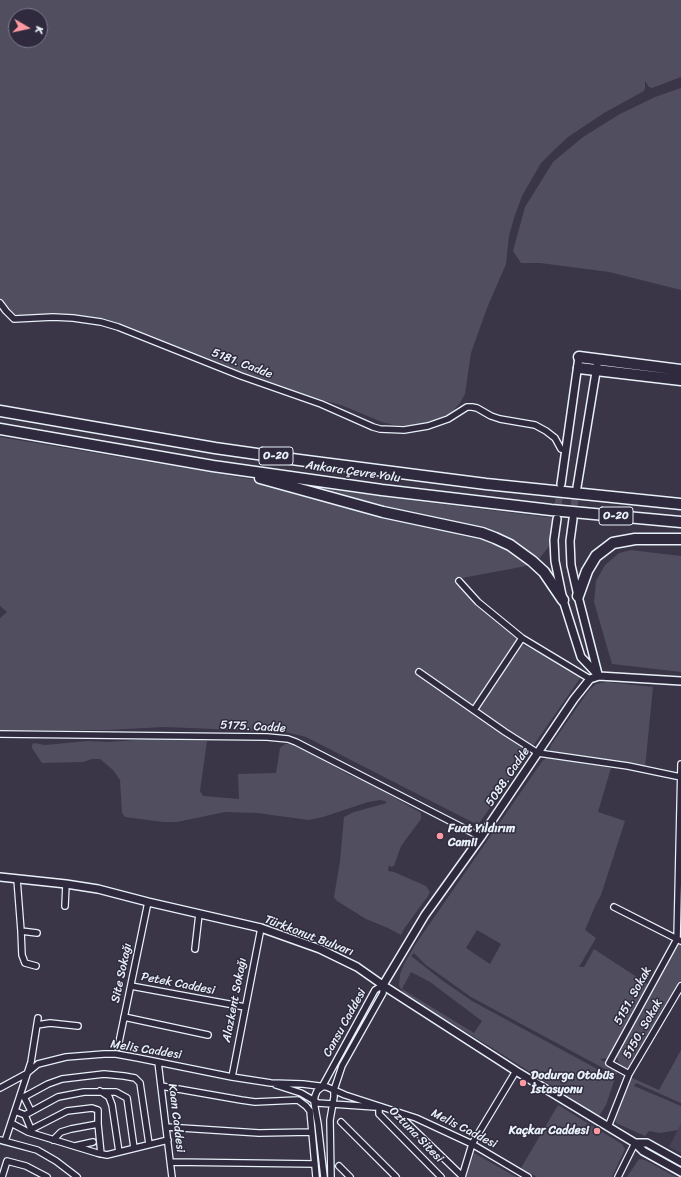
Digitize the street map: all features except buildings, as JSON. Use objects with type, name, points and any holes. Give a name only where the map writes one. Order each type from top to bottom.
[{"type":"highway","points":[[579,357],[681,370]]},
{"type":"highway","points":[[579,368],[681,380]]},
{"type":"highway","name":"Ankara Çevre Yolu","points":[[0,411],[215,448],[337,465],[508,487],[681,504]]},
{"type":"highway","name":"Ankara Çevre Yolu","points":[[0,429],[213,466],[389,491],[551,510],[681,522]]},
{"type":"highway","points":[[213,466],[383,512],[482,533],[510,545],[532,561],[544,572],[563,600]]},
{"type":"highway","points":[[578,596],[587,571],[596,556],[613,543],[635,539],[681,539]]},
{"type":"street","name":"5181. Cadde","points":[[0,303],[14,319],[53,316],[101,322],[118,327],[241,376],[321,404],[372,427],[380,429],[404,430],[428,426],[448,419],[467,408],[472,407],[477,408],[491,416],[529,424],[540,428],[555,438],[561,449],[566,450]]},
{"type":"street","points":[[561,484],[579,368],[579,357]]},
{"type":"street","points":[[577,487],[598,359]]},
{"type":"street","points":[[557,519],[554,540],[555,561],[563,600],[581,657],[599,676]]},
{"type":"street","points":[[573,519],[570,541],[571,565],[599,676]]},
{"type":"street","points":[[460,581],[478,602],[522,638],[590,679],[599,676],[681,681]]},
{"type":"street","points":[[474,710],[522,638]]},
{"type":"street","points":[[419,672],[505,732],[538,753],[628,766],[681,777]]},
{"type":"street","name":"5088. Cadde","points":[[383,985],[425,915],[482,837],[574,700],[590,679]]},
{"type":"street","name":"5175. Cadde","points":[[0,734],[267,737],[288,739],[482,837]]},
{"type":"street","points":[[614,907],[679,940],[681,764]]},
{"type":"street","name":"Türkkonut Bulvarı","points":[[0,877],[98,889],[261,928],[320,949],[357,967],[516,1071],[635,1143],[643,1151],[681,1172]]},
{"type":"street","points":[[17,879],[22,955],[25,963],[36,966]]},
{"type":"street","points":[[65,906],[66,884]]},
{"type":"street","name":"Site Sokağı","points":[[118,1047],[148,902]]},
{"type":"street","points":[[195,949],[199,914]]},
{"type":"street","name":"Alazkent Sokağı","points":[[232,1077],[261,928]]},
{"type":"street","points":[[21,931],[38,933]]},
{"type":"street","name":"5151. Sokak","points":[[629,1074],[609,1063],[679,940]]},
{"type":"street","name":"Cansu Caddesi","points":[[314,1102],[316,1093],[322,1087],[375,990],[383,985]]},
{"type":"street","name":"Cansu Caddesi","points":[[331,1177],[330,1120],[334,1090],[342,1066],[383,993],[383,985]]},
{"type":"street","name":"Petek Caddesi","points":[[131,986],[245,1007]]},
{"type":"street","name":"5150. Sokak","points":[[608,1127],[629,1074],[681,986]]},
{"type":"street","points":[[124,1017],[208,1034]]},
{"type":"street","points":[[38,1018],[31,1062],[26,1074],[20,1113],[11,1123],[2,1140],[37,1150],[56,1160],[77,1177]]},
{"type":"street","points":[[37,1025],[50,1023],[78,1026]]},
{"type":"street","name":"Melis Caddesi","points":[[0,1088],[26,1074],[38,1064],[51,1060],[83,1055],[116,1054],[270,1083],[330,1087],[334,1090],[416,1118],[472,1144],[528,1177]]},
{"type":"street","name":"Kaan Caddesi","points":[[158,1062],[172,1177]]},
{"type":"street","points":[[404,1120],[462,1176],[472,1144],[516,1071]]},
{"type":"street","points":[[31,1112],[24,1097],[48,1084],[62,1079],[104,1074],[135,1078],[140,1083],[149,1144]]},
{"type":"street","name":"Melis Caddesi","points":[[270,1083],[301,1093],[314,1102],[323,1104],[387,1108]]},
{"type":"street","points":[[161,1086],[255,1102],[298,1100],[306,1106],[310,1112],[316,1177]]},
{"type":"street","points":[[100,1091],[109,1097],[112,1105],[119,1152]]},
{"type":"street","points":[[20,1113],[31,1112],[58,1097],[84,1092],[116,1092],[126,1098],[134,1148]]},
{"type":"street","points":[[314,1102],[324,1177]]},
{"type":"street","name":"Oztuna Sitesi","points":[[379,1107],[379,1114],[441,1177]]},
{"type":"street","points":[[20,1113],[32,1129],[67,1111],[92,1108],[98,1110],[101,1154]]},
{"type":"street","points":[[341,1122],[396,1177]]},
{"type":"street","points":[[11,1123],[28,1132],[107,1155],[168,1140]]},
{"type":"street","points":[[53,1140],[61,1132],[98,1124]]},
{"type":"street","points":[[166,1126],[259,1133],[312,1132]]},
{"type":"street","points":[[75,1146],[93,1142]]},
{"type":"street","points":[[618,1177],[635,1143]]},
{"type":"street","name":"Türkkonut Bulvarı","points":[[635,1143],[647,1143],[681,1162]]},
{"type":"street","points":[[2,1177],[7,1161],[26,1166],[47,1177]]},
{"type":"street","points":[[170,1162],[315,1164]]},
{"type":"street","points":[[339,1166],[350,1177]]},
{"type":"shaded area","points":[[0,0],[681,0],[681,77],[652,88],[649,87],[645,81],[644,91],[604,113],[568,137],[541,163],[522,196],[509,236],[506,264],[487,308],[471,353],[465,394],[460,403],[452,412],[443,418],[412,426],[394,425],[382,422],[341,405],[285,390],[96,321],[23,317],[8,311],[3,302],[0,300]]},
{"type":"shaded area","points":[[681,88],[681,290],[609,272],[540,263],[521,263],[513,251],[525,207],[553,162],[583,137],[620,114],[655,97]]},
{"type":"shaded area","points":[[0,437],[244,478],[554,518],[550,545],[539,559],[526,566],[457,579],[460,585],[523,645],[565,665],[580,674],[581,677],[478,825],[306,737],[286,732],[165,727],[107,730],[0,730],[0,618],[7,612],[0,606]]},
{"type":"shaded area","points":[[631,550],[681,556],[681,672],[612,664],[594,602],[596,581],[605,565],[619,553]]},
{"type":"shaded area","points":[[607,682],[653,687],[645,768],[549,753],[551,745],[589,690],[596,684]]},
{"type":"shaded area","points":[[150,739],[207,741],[200,791],[203,796],[239,799],[238,774],[276,773],[280,748],[285,744],[299,746],[351,776],[359,778],[381,790],[421,813],[421,819],[401,846],[394,866],[391,867],[389,865],[388,871],[394,872],[426,886],[430,892],[428,896],[401,935],[366,919],[337,901],[334,897],[340,861],[344,817],[354,812],[387,803],[385,801],[380,800],[368,802],[323,817],[309,820],[257,813],[225,812],[177,822],[163,822],[125,817],[122,813],[120,780],[113,770],[100,759],[92,759],[83,762],[42,763],[32,748],[34,743],[45,745],[88,741],[109,742]]},
{"type":"shaded area","points":[[548,757],[611,768],[598,812],[625,821],[601,895],[585,930],[596,938],[579,967],[584,967],[594,949],[649,985],[610,1058],[600,1059],[618,1070],[616,1075],[471,997],[426,965],[414,953],[411,956],[472,1001],[615,1078],[606,1105],[599,1116],[494,1049],[405,995],[399,986],[400,974],[404,964],[417,942],[543,760]],"holes":[[[477,930],[501,944],[490,964],[466,948]],[[411,972],[430,982],[482,1021],[474,1033],[402,989]]]},
{"type":"shaded area","points":[[679,943],[681,943],[681,982],[630,1070],[627,1070],[619,1065],[617,1057],[618,1051]]},
{"type":"shaded area","points":[[681,1050],[681,1103],[636,1083],[634,1086],[681,1106],[681,1124],[678,1130],[660,1133],[649,1131],[645,1136],[616,1123],[616,1114],[630,1077],[659,1090]]},
{"type":"shaded area","points":[[558,1105],[622,1144],[625,1149],[612,1177],[537,1177],[521,1168]]},
{"type":"shaded area","points":[[681,1124],[681,1153],[669,1147]]},
{"type":"shaded area","points":[[474,1153],[516,1177],[466,1177]]},
{"type":"shaded area","points":[[639,1159],[645,1160],[676,1177],[627,1177]]},
{"type":"tunnel","points":[[557,515],[560,488]]},
{"type":"tunnel","points":[[573,517],[576,489]]},
{"type":"place","name":"Fuat Yıldırım Camii","points":[[440,836]]},
{"type":"place","name":"Dodurga Otobüs İstasyonu","points":[[523,1083]]},
{"type":"place","name":"Kaçkar Caddesi","points":[[597,1131]]}]
